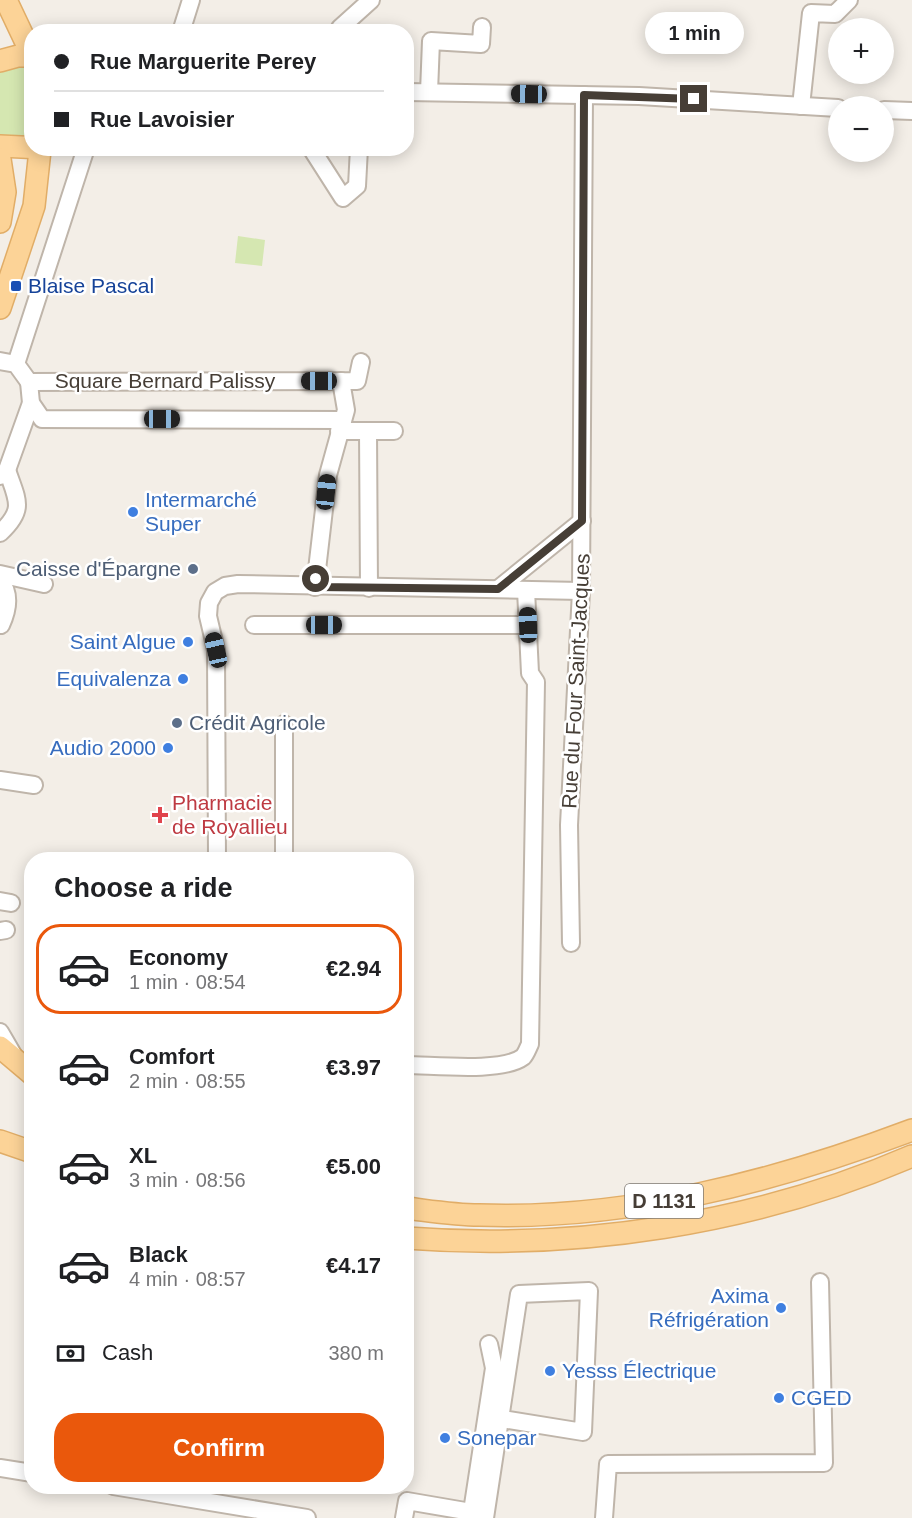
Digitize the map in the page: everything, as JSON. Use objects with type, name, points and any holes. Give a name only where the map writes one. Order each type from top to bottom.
[{"type":"main road","points":[[6,0],[24,39]]},
{"type":"main road","points":[[0,62],[24,56]]},
{"type":"main road","points":[[0,146],[24,148]]},
{"type":"main road","points":[[0,308],[34,206],[40,156]]},
{"type":"main road","points":[[0,159],[5,192],[0,222]]},
{"type":"main road","points":[[0,1047],[24,1068]]},
{"type":"main road","points":[[0,1063],[24,1082]]},
{"type":"main road","name":"D 1131","points":[[414,1209],[479,1215],[558,1214],[632,1206],[754,1182],[834,1159],[912,1130]]},
{"type":"main road","points":[[0,1141],[24,1149]]},
{"type":"main road","name":"D 1131","points":[[414,1239],[471,1243],[617,1235],[737,1213],[873,1173],[912,1156]]},
{"type":"street","points":[[184,24],[191,0]]},
{"type":"street","points":[[344,24],[371,0]]},
{"type":"street","points":[[801,106],[811,13],[835,14],[849,0]]},
{"type":"street","points":[[429,92],[431,41],[481,44],[482,27]]},
{"type":"street","points":[[414,92],[584,95],[828,107]]},
{"type":"street","name":"Rue du Four Saint-Jacques","points":[[571,943],[569,825],[582,591],[584,95]]},
{"type":"street","points":[[894,110],[912,111]]},
{"type":"street","points":[[8,363],[83,156]]},
{"type":"street","points":[[316,156],[343,198],[357,186],[359,156]]},
{"type":"street","name":"Square Bernard Palissy","points":[[8,363],[29,382],[341,381]]},
{"type":"street","points":[[315,587],[328,475],[345,410],[341,381],[357,381],[361,363]]},
{"type":"street","points":[[0,533],[14,520],[19,505],[3,473],[31,403],[29,382]]},
{"type":"street","points":[[31,403],[42,419],[341,426],[368,431],[394,431]]},
{"type":"street","points":[[368,431],[369,588]]},
{"type":"street","points":[[498,589],[582,521]]},
{"type":"street","points":[[0,574],[44,584]]},
{"type":"street","points":[[0,580],[8,597],[7,613],[1,625],[0,619]]},
{"type":"street","points":[[217,852],[216,650],[208,616],[209,603],[215,592],[225,586],[238,584],[582,591]]},
{"type":"street","points":[[414,1065],[493,1065],[510,1062],[524,1056],[530,1044],[536,682],[530,673],[526,590]]},
{"type":"street","points":[[254,625],[528,625]]},
{"type":"street","points":[[284,724],[284,852]]},
{"type":"street","points":[[0,780],[34,785]]},
{"type":"street","points":[[0,1032],[24,1067]]},
{"type":"street","points":[[604,1518],[608,1464],[824,1463],[820,1282]]},
{"type":"street","points":[[476,1516],[502,1419],[519,1294],[589,1291],[583,1432],[502,1419]]},
{"type":"street","points":[[476,1516],[494,1368],[489,1344]]},
{"type":"street","points":[[0,1468],[24,1472]]},
{"type":"street","points":[[203,1494],[259,1514],[307,1518]]},
{"type":"street","points":[[404,1518],[407,1501],[476,1516]]},
{"type":"green space","points":[[14,65],[24,66],[24,142],[0,138],[0,71]]},
{"type":"green space","points":[[238,236],[265,240],[262,266],[235,263]]},
{"type":"place","name":"Blaise Pascal","points":[[16,286]]},
{"type":"place","name":"Intermarché Super","points":[[133,512]]},
{"type":"place","name":"Caisse d'Épargne","points":[[193,569]]},
{"type":"place","name":"Saint Algue","points":[[188,642]]},
{"type":"place","name":"Equivalenza","points":[[183,679]]},
{"type":"place","name":"Crédit Agricole","points":[[177,723]]},
{"type":"place","name":"Audio 2000","points":[[168,748]]},
{"type":"place","name":"Pharmacie de Royallieu","points":[[160,815]]},
{"type":"place","name":"Axima Réfrigération","points":[[781,1308]]},
{"type":"place","name":"Yesss Électrique","points":[[550,1371]]},
{"type":"place","name":"CGED","points":[[779,1398]]},
{"type":"place","name":"Sonepar","points":[[445,1438]]},
{"type":"route","points":[[316,579],[315,587],[498,589],[582,521],[584,95],[694,99]]}]
